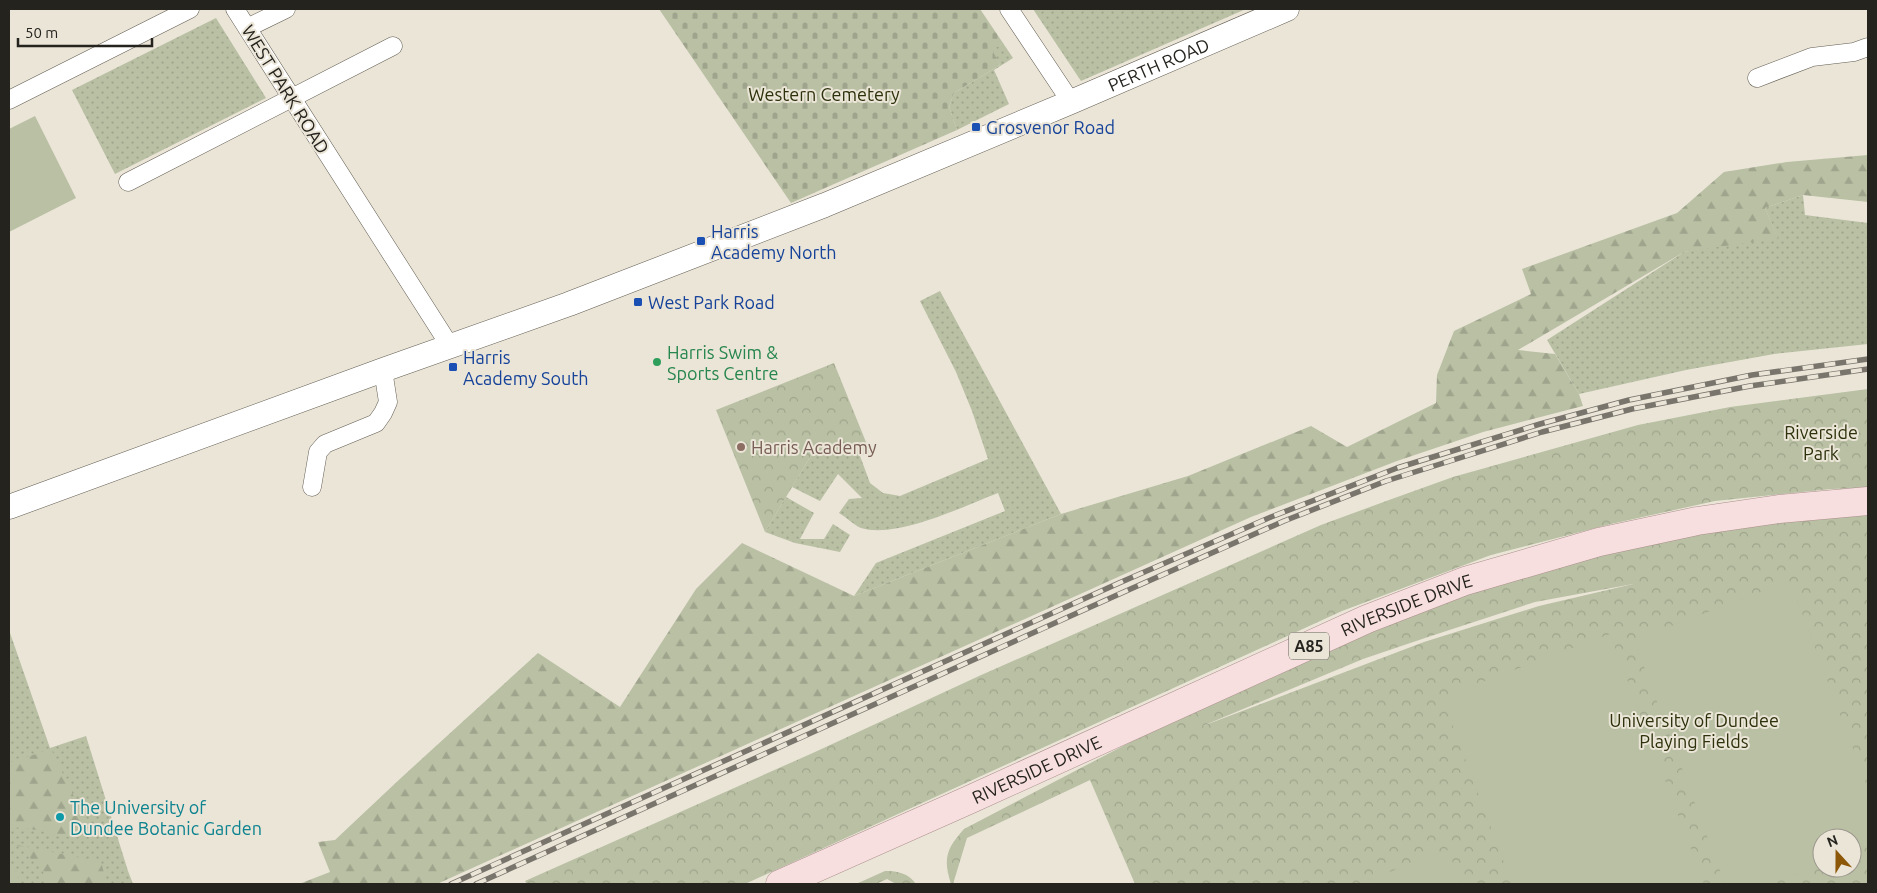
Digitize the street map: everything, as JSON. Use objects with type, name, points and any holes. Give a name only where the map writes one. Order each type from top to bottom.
[{"type":"main road","name":"RIVERSIDE DRIVE","points":[[780,884],[1367,619],[1464,581],[1600,542],[1696,521],[1778,509],[1868,501]]},
{"type":"street","points":[[9,100],[190,9]]},
{"type":"street","name":"WEST PARK ROAD","points":[[235,9],[450,346]]},
{"type":"street","points":[[247,28],[286,9]]},
{"type":"street","points":[[1008,9],[1081,98]]},
{"type":"street","name":"PERTH ROAD","points":[[450,346],[569,304],[825,205],[1287,9]]},
{"type":"street","points":[[128,182],[394,46]]},
{"type":"street","points":[[1756,78],[1812,57],[1854,52],[1868,47]]},
{"type":"street","points":[[9,507],[450,346]]},
{"type":"street","points":[[312,487],[318,452],[325,444],[376,423],[383,414],[388,402],[386,369]]},
{"type":"green space","name":"Western Cemetery","points":[[659,9],[980,9],[1003,43],[992,50],[1000,65],[954,93],[949,107],[957,130],[791,203]]},
{"type":"green space","points":[[1033,9],[1246,9],[1081,81]]},
{"type":"green space","points":[[216,18],[266,98],[115,174],[72,90]]},
{"type":"green space","points":[[1003,43],[1013,58],[994,70],[1009,104],[957,130],[949,107],[954,93],[1000,65],[991,50]]},
{"type":"green space","points":[[35,116],[76,198],[9,232],[9,129]]},
{"type":"green space","points":[[1868,155],[1868,202],[1803,195],[1765,208],[1778,238],[1684,252],[1518,350],[1555,354],[1579,394],[1583,406],[1483,432],[1397,461],[1251,517],[437,884],[299,884],[330,872],[318,842],[335,840],[538,653],[620,707],[696,589],[742,543],[854,596],[1061,514],[1188,476],[1311,426],[1347,447],[1436,403],[1437,375],[1454,331],[1531,294],[1522,269],[1677,213],[1724,172],[1787,162]]},
{"type":"green space","points":[[1803,195],[1805,215],[1868,223],[1868,344],[1774,354],[1686,370],[1579,394],[1547,340],[1684,252],[1776,234],[1765,208]]},
{"type":"green space","points":[[940,291],[1061,514],[854,596],[876,563],[1005,511],[998,493],[930,520],[893,529],[876,530],[861,528],[839,513],[849,499],[862,498],[838,474],[820,501],[792,487],[812,454],[827,443],[846,445],[860,456],[870,483],[883,493],[900,496],[988,459],[972,411],[956,372],[920,301]]},
{"type":"green space","points":[[834,363],[870,452],[860,456],[846,445],[827,443],[812,454],[765,532],[716,410]]},
{"type":"green space","name":"Riverside Park","points":[[1868,389],[1868,488],[1831,489],[1715,501],[1611,524],[1491,555],[1342,611],[745,884],[527,884],[525,881],[815,752],[979,676],[1321,525],[1389,500],[1453,477],[1638,425],[1730,407]]},
{"type":"green space","points":[[786,497],[814,513],[800,539],[824,539],[833,524],[850,535],[840,552],[795,543],[765,532]]},
{"type":"green space","name":"University of Dundee Playing Fields","points":[[1841,513],[1868,513],[1868,884],[1135,884],[1090,780],[967,838],[953,884],[951,884],[947,868],[948,855],[953,843],[964,829],[1192,710],[1378,627],[1462,594],[1586,557],[1701,532]],"holes":[[[1633,584],[1539,606],[1424,642],[1200,727],[1363,659],[1428,637],[1535,602]]]},
{"type":"green space","points":[[1790,581],[1868,789],[1868,847],[1862,849],[1862,828],[1812,828],[1812,869],[1770,884],[1725,884],[1634,640]]},
{"type":"green space","name":"The University of Dundee Botanic Garden","points":[[9,630],[50,748],[86,736],[133,884],[9,884]]},
{"type":"green space","points":[[1610,634],[1704,884],[1512,884],[1442,697]]},
{"type":"green space","points":[[51,749],[86,822],[80,837],[62,836],[27,828],[9,828],[9,763]]},
{"type":"green space","points":[[17,845],[101,862],[107,884],[46,884],[43,871]]},
{"type":"green space","points":[[1448,850],[1461,884],[1358,884]]},
{"type":"green space","points":[[9,861],[15,868],[21,884],[9,884]]},
{"type":"green space","points":[[885,871],[902,873],[910,877],[916,884],[896,884],[887,879],[876,884],[856,884]]},
{"type":"railway","points":[[451,884],[1119,583],[1271,517],[1397,468],[1540,424],[1629,400],[1752,375],[1868,359]]},
{"type":"railway","points":[[476,884],[1284,521],[1386,481],[1542,432],[1632,409],[1750,386],[1868,369]]},
{"type":"place","name":"Grosvenor Road","points":[[976,127]]},
{"type":"place","name":"Harris Academy North","points":[[701,241]]},
{"type":"place","name":"West Park Road","points":[[638,302]]},
{"type":"place","name":"Harris Swim & Sports Centre","points":[[657,362]]},
{"type":"place","name":"Harris Academy South","points":[[453,367]]},
{"type":"place","name":"Harris Academy","points":[[741,447]]},
{"type":"place","name":"The University of Dundee Botanic Garden","points":[[60,817]]}]
